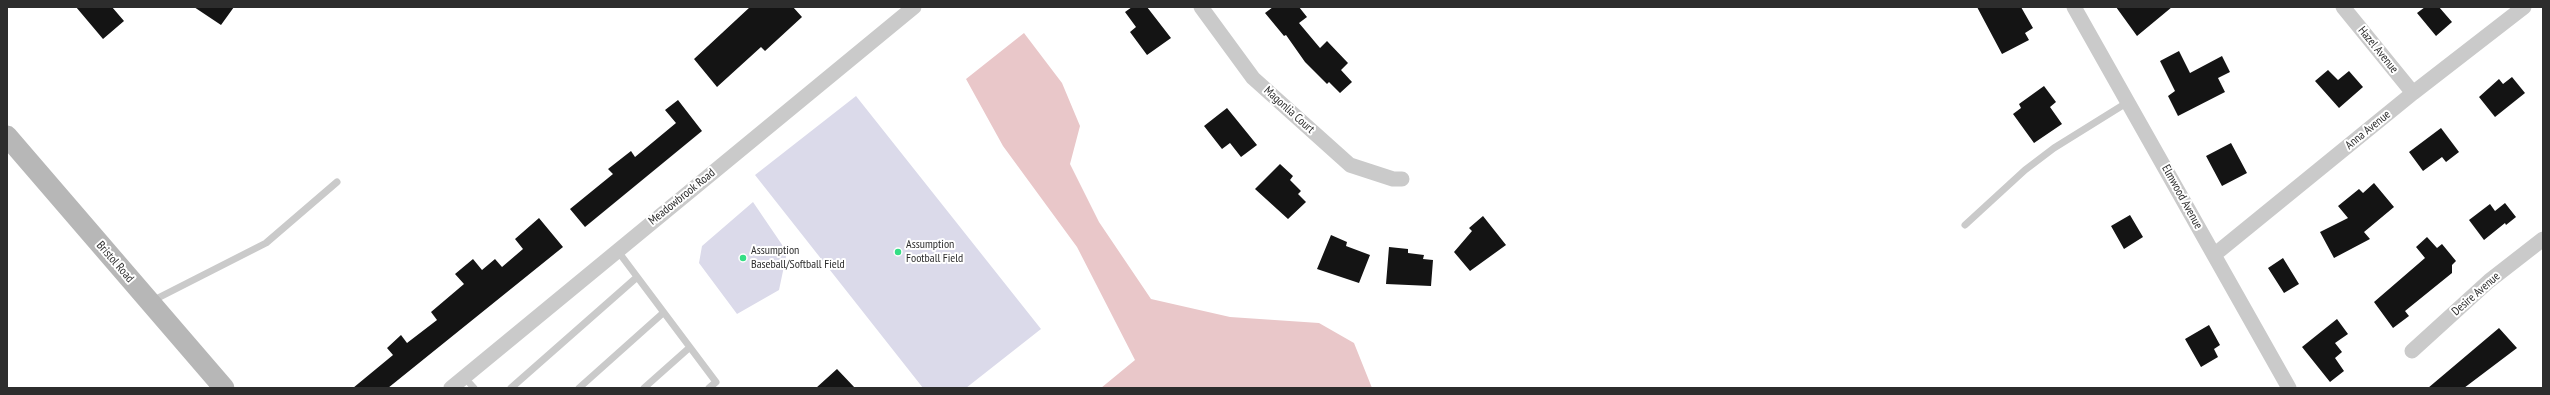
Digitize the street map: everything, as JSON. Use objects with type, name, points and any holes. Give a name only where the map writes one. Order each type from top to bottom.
[{"type":"main road","name":"Bristol Road","points":[[7,136],[224,388]]},
{"type":"street","name":"Meadowbrook Road","points":[[451,388],[469,383],[617,250],[914,7]]},
{"type":"street","name":"Magonlia Court","points":[[1201,7],[1253,78],[1350,165],[1393,179],[1402,179]]},
{"type":"street","name":"Elmwood Avenue","points":[[2074,7],[2289,388]]},
{"type":"street","name":"Hazel Avenue","points":[[2343,7],[2413,93]]},
{"type":"street","name":"Anna Avenue","points":[[2214,255],[2413,93],[2524,7]]},
{"type":"street","name":"Desire Avenue","points":[[2412,351],[2489,282],[2543,239]]},
{"type":"lane","points":[[1965,225],[2025,170],[2054,148],[2128,102]]},
{"type":"lane","points":[[149,302],[266,243],[337,182]]},
{"type":"lane","points":[[617,250],[636,278],[716,382],[709,388]]},
{"type":"lane","points":[[511,388],[636,278]]},
{"type":"lane","points":[[579,388],[663,312]]},
{"type":"lane","points":[[644,388],[689,348]]},
{"type":"shaded area","points":[[1024,33],[1062,83],[1080,126],[1070,164],[1099,222],[1151,299],[1230,317],[1319,323],[1354,343],[1372,388],[1101,388],[1135,360],[1077,247],[1003,146],[966,79]]},
{"type":"shaded area","name":"Assumption Football Field","points":[[856,96],[1041,329],[966,388],[923,388],[755,175]]},
{"type":"shaded area","name":"Assumption Baseball/Softball Field","points":[[753,202],[787,252],[779,290],[737,314],[699,263],[702,246]]},
{"type":"building","points":[[76,7],[112,7],[124,21],[103,39]]},
{"type":"building","points":[[194,7],[234,7],[221,25]]},
{"type":"building","points":[[750,7],[793,7],[802,17],[765,51],[761,47],[717,87],[694,59]]},
{"type":"building","points":[[1132,7],[1147,7],[1171,38],[1147,55],[1130,32],[1136,27],[1125,12]]},
{"type":"building","points":[[1273,7],[1299,7],[1307,17],[1299,23],[1320,48],[1327,41],[1348,63],[1341,70],[1352,82],[1340,93],[1329,82],[1327,84],[1305,62],[1286,35],[1284,36],[1265,13]]},
{"type":"building","points":[[1977,7],[2021,7],[2033,28],[2025,33],[2029,40],[2002,54]]},
{"type":"building","points":[[2116,7],[2172,7],[2137,36]]},
{"type":"building","points":[[2425,7],[2439,7],[2452,22],[2436,36],[2417,13]]},
{"type":"building","points":[[2179,51],[2190,73],[2222,56],[2230,72],[2218,78],[2225,92],[2178,116],[2168,96],[2175,91],[2160,61]]},
{"type":"building","points":[[2328,70],[2338,80],[2349,71],[2363,87],[2339,108],[2315,81]]},
{"type":"building","points":[[2512,77],[2525,93],[2495,117],[2479,97],[2499,79],[2503,84]]},
{"type":"building","points":[[2044,86],[2056,102],[2050,107],[2062,124],[2034,143],[2013,114],[2021,108],[2019,104]]},
{"type":"building","points":[[678,100],[702,131],[585,227],[570,209],[613,174],[608,169],[631,151],[635,157],[676,123],[665,110]]},
{"type":"building","points":[[1227,108],[1257,145],[1241,157],[1230,143],[1222,149],[1204,126]]},
{"type":"building","points":[[2441,128],[2459,152],[2446,162],[2442,157],[2423,171],[2409,152]]},
{"type":"building","points":[[2231,143],[2247,173],[2222,186],[2206,156]]},
{"type":"building","points":[[1280,164],[1293,176],[1290,180],[1301,191],[1298,194],[1306,202],[1288,219],[1255,189]]},
{"type":"building","points":[[2374,183],[2394,207],[2364,232],[2370,239],[2334,258],[2320,232],[2348,218],[2338,206],[2359,189],[2363,193]]},
{"type":"building","points":[[2505,203],[2516,217],[2506,225],[2505,223],[2484,240],[2469,220],[2490,204],[2495,211]]},
{"type":"building","points":[[2130,215],[2143,237],[2124,249],[2111,226]]},
{"type":"building","points":[[1483,216],[1506,245],[1470,271],[1454,252],[1472,231],[1469,228]]},
{"type":"building","points":[[539,218],[563,247],[388,388],[353,388],[393,355],[387,348],[401,335],[407,343],[437,320],[431,312],[464,284],[455,274],[473,259],[482,270],[495,259],[502,267],[523,249],[515,239]]},
{"type":"building","points":[[1331,235],[1347,242],[1346,246],[1370,255],[1359,283],[1317,269]]},
{"type":"building","points":[[2427,237],[2437,248],[2442,244],[2456,261],[2452,265],[2452,273],[2405,311],[2409,316],[2393,328],[2374,302],[2425,258],[2416,247]]},
{"type":"building","points":[[1389,247],[1408,249],[1408,253],[1424,255],[1423,259],[1433,260],[1431,286],[1386,284]]},
{"type":"building","points":[[2283,258],[2299,284],[2284,293],[2268,268]]},
{"type":"building","points":[[2337,319],[2348,334],[2335,343],[2342,352],[2335,358],[2344,371],[2330,382],[2302,347]]},
{"type":"building","points":[[2209,325],[2220,345],[2214,349],[2218,357],[2201,367],[2185,339]]},
{"type":"building","points":[[2499,328],[2517,348],[2464,388],[2428,388]]},
{"type":"building","points":[[837,369],[855,388],[816,388]]},
{"type":"place","name":"Assumption Football Field","points":[[898,252]]},
{"type":"place","name":"Assumption Baseball/Softball Field","points":[[743,258]]}]
